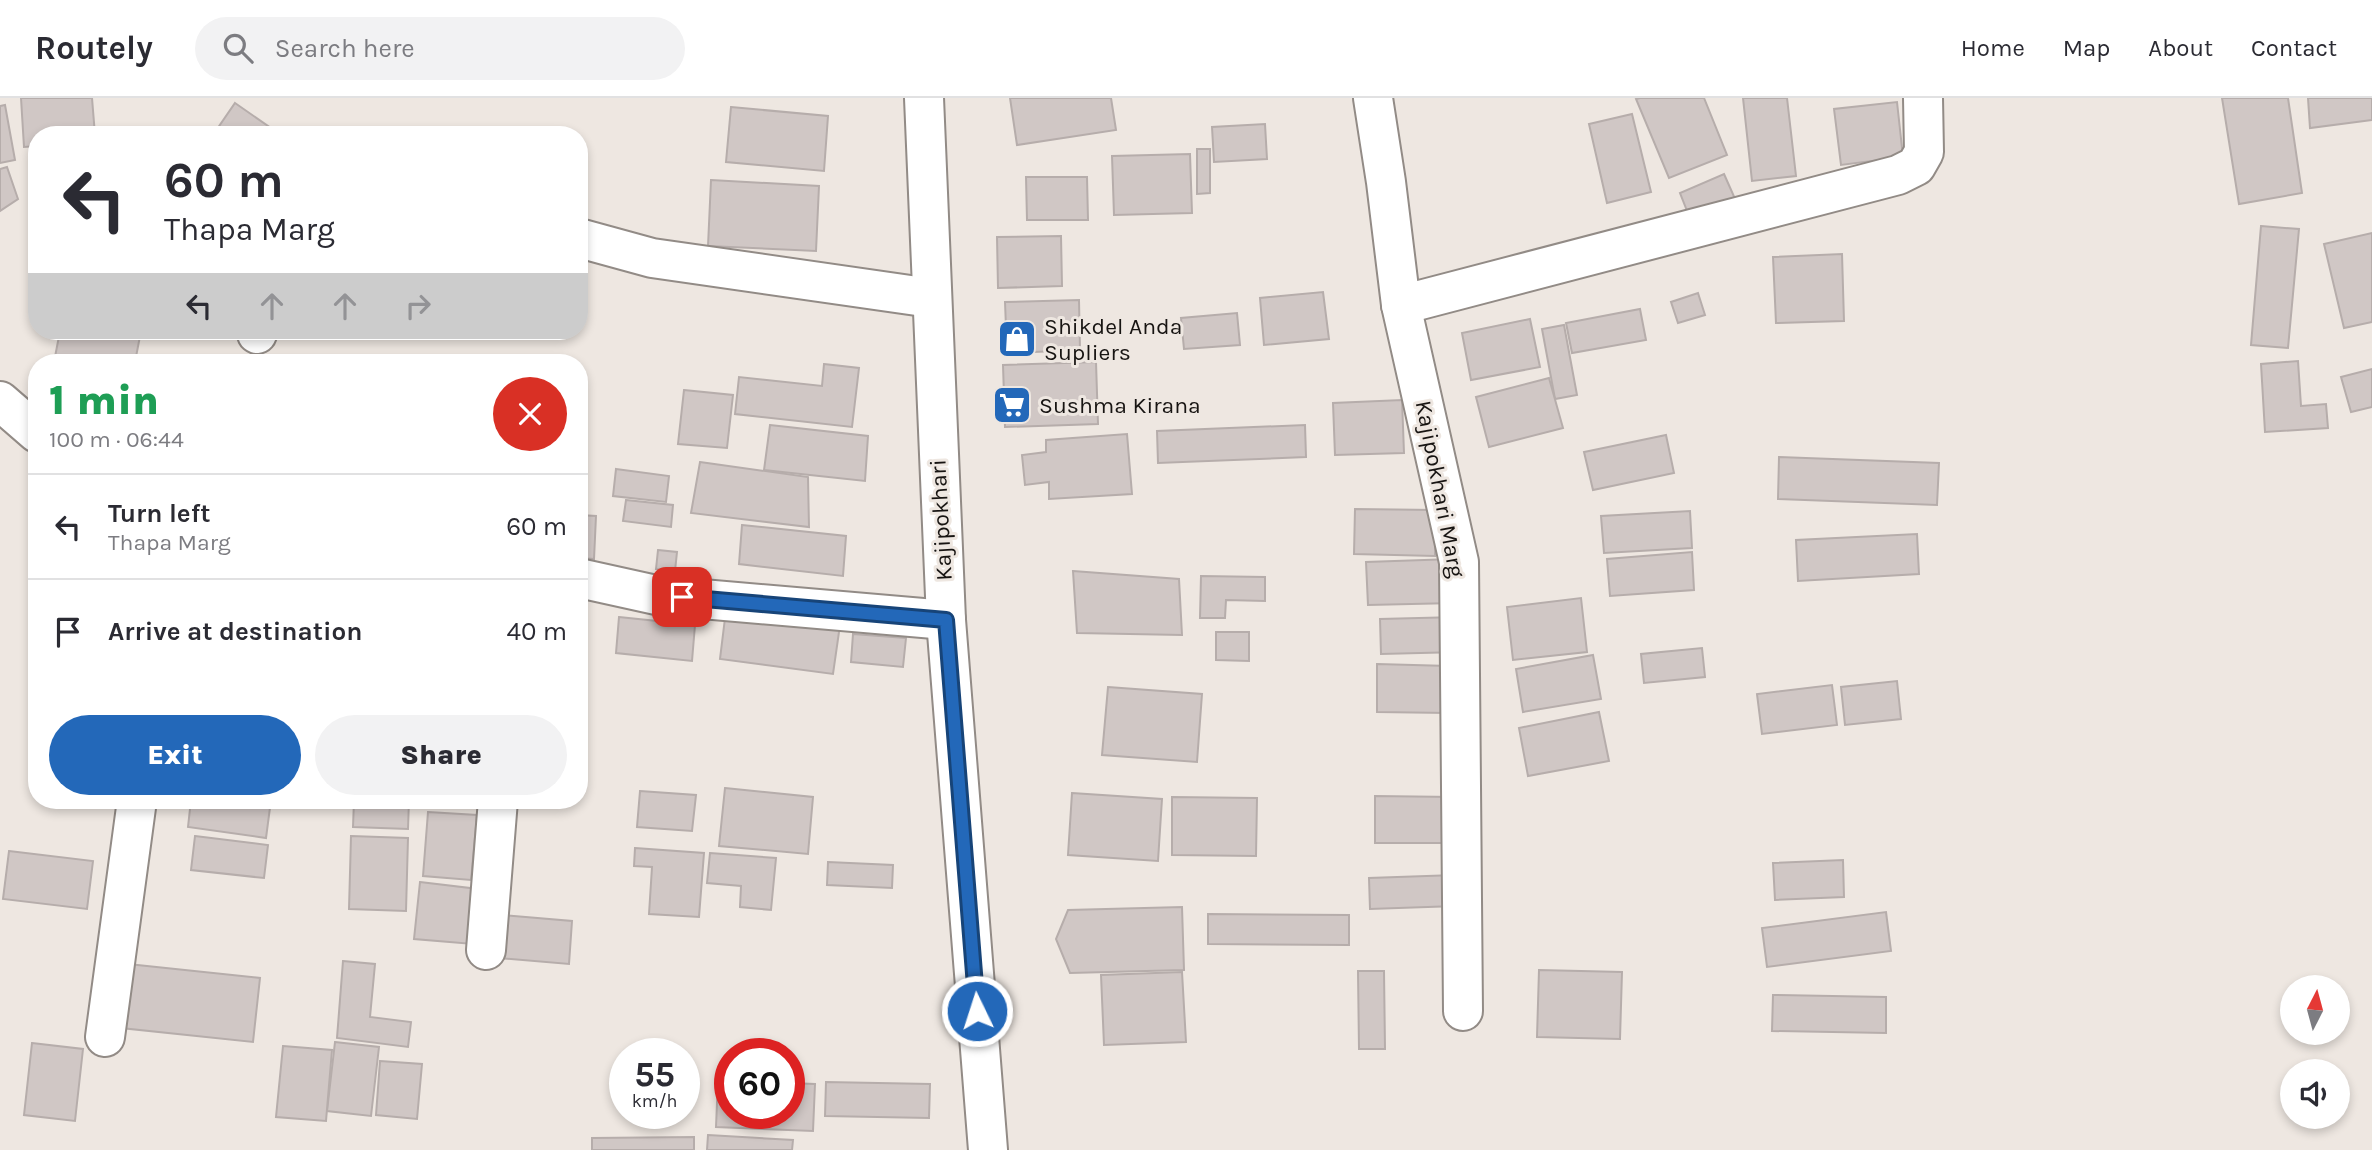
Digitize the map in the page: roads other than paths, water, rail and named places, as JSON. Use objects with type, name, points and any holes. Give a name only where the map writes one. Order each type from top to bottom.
[{"type":"street","name":"Kajipokhari","points":[[924,98],[946,620],[988,1150]]},
{"type":"street","name":"Kajipokhari Marg","points":[[1373,98],[1401,305],[1460,562],[1463,1010]]},
{"type":"street","points":[[1401,305],[1898,175],[1916,166],[1924,152],[1923,98]]},
{"type":"street","points":[[588,240],[652,257],[931,298]]},
{"type":"street","points":[[0,401],[28,425]]},
{"type":"street","points":[[588,580],[656,595],[946,620]]},
{"type":"street","points":[[105,1037],[136,809]]},
{"type":"street","points":[[486,950],[497,809]]},
{"type":"place","name":"Shikdel Anda Supliers","points":[[1017,339]]},
{"type":"place","name":"Sushma Kirana","points":[[1012,405]]}]
